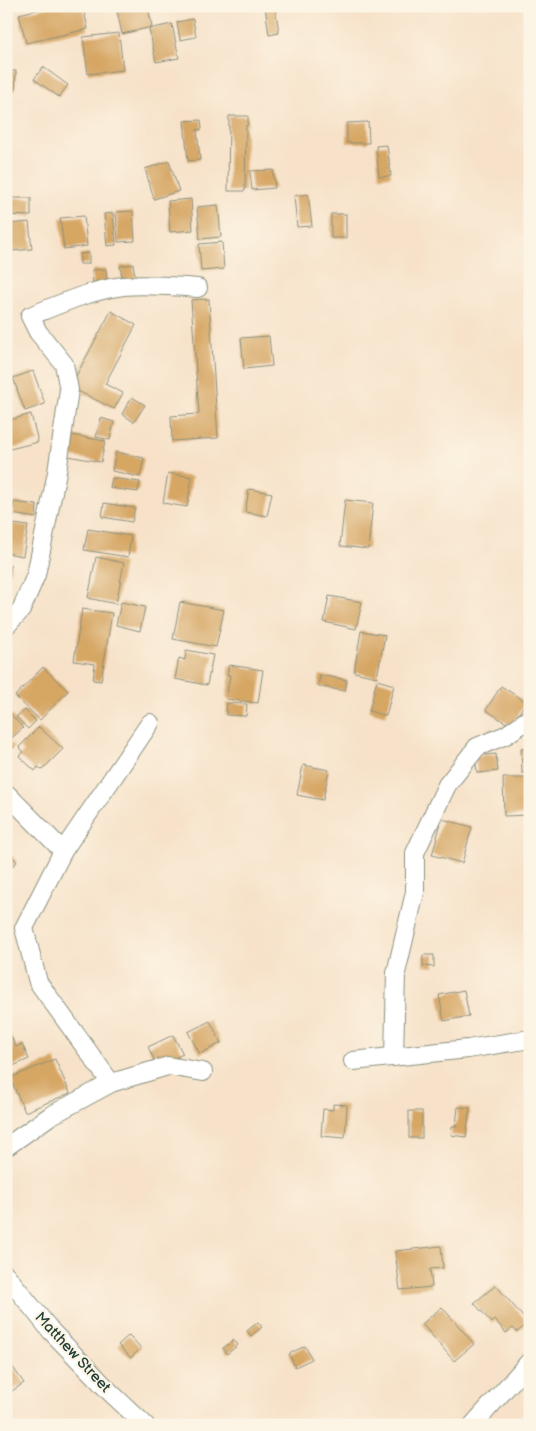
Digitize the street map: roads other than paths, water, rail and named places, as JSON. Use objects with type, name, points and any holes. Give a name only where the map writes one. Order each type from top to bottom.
[{"type":"street","points":[[6,626],[36,575],[57,472],[69,390],[64,364],[38,332],[30,316],[84,296],[122,286],[153,285],[198,288]]},
{"type":"street","points":[[394,1057],[396,973],[415,892],[415,853],[447,785],[477,747],[506,735],[530,718]]},
{"type":"street","points":[[111,1083],[38,982],[24,928],[63,851],[150,723]]},
{"type":"street","points":[[6,793],[63,851]]},
{"type":"street","points":[[352,1062],[468,1049],[530,1039]]},
{"type":"street","points":[[6,1147],[50,1116],[111,1083],[168,1066],[204,1072]]},
{"type":"street","name":"Matthew Street","points":[[6,1275],[51,1330],[111,1393],[145,1425]]},
{"type":"street","points":[[474,1425],[530,1361]]}]
